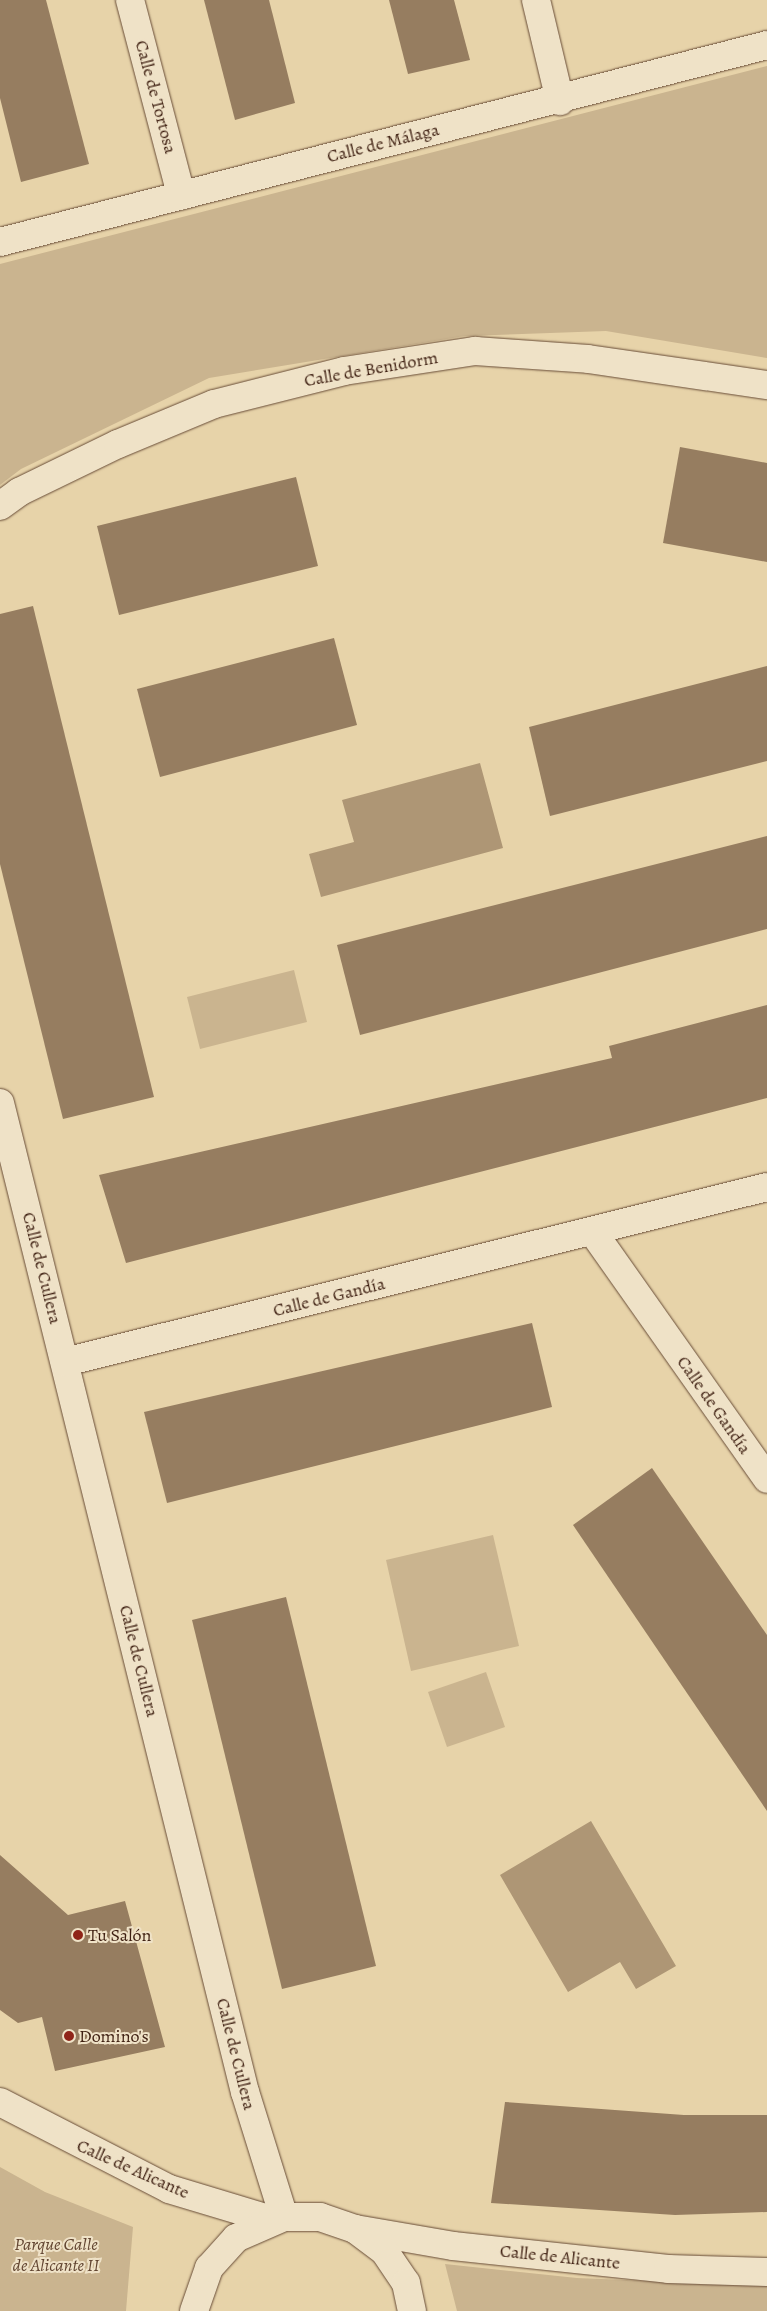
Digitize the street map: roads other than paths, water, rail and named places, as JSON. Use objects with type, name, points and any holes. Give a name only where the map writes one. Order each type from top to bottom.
[{"type":"street","name":"Calle de Tortosa","points":[[130,0],[181,195]]},
{"type":"street","points":[[536,0],[560,101]]},
{"type":"street","name":"Calle de Málaga","points":[[0,242],[560,101],[767,45]]},
{"type":"street","name":"Calle de Benidorm","points":[[0,506],[19,492],[118,444],[214,404],[353,369],[475,351],[588,359],[767,385]]},
{"type":"street","name":"Calle de Cullera","points":[[0,1103],[278,2219]]},
{"type":"street","name":"Calle de Gandía","points":[[65,1362],[593,1232],[767,1187]]},
{"type":"street","name":"Calle de Gandía","points":[[593,1232],[767,1479]]},
{"type":"street","name":"Calle de Alicante","points":[[0,2102],[169,2189],[278,2219]]},
{"type":"street","points":[[194,2311],[209,2268],[236,2238],[278,2219],[320,2217],[355,2229],[385,2252],[406,2283],[412,2311]]},
{"type":"street","name":"Calle de Alicante","points":[[355,2229],[453,2246],[658,2268],[767,2272]]},
{"type":"place","name":"Tu Salón","points":[[78,1935]]},
{"type":"place","name":"Domino's","points":[[69,2036]]},
{"type":"park label","name":"Parque Calle de Alicante II","points":[[56,2255]]}]
